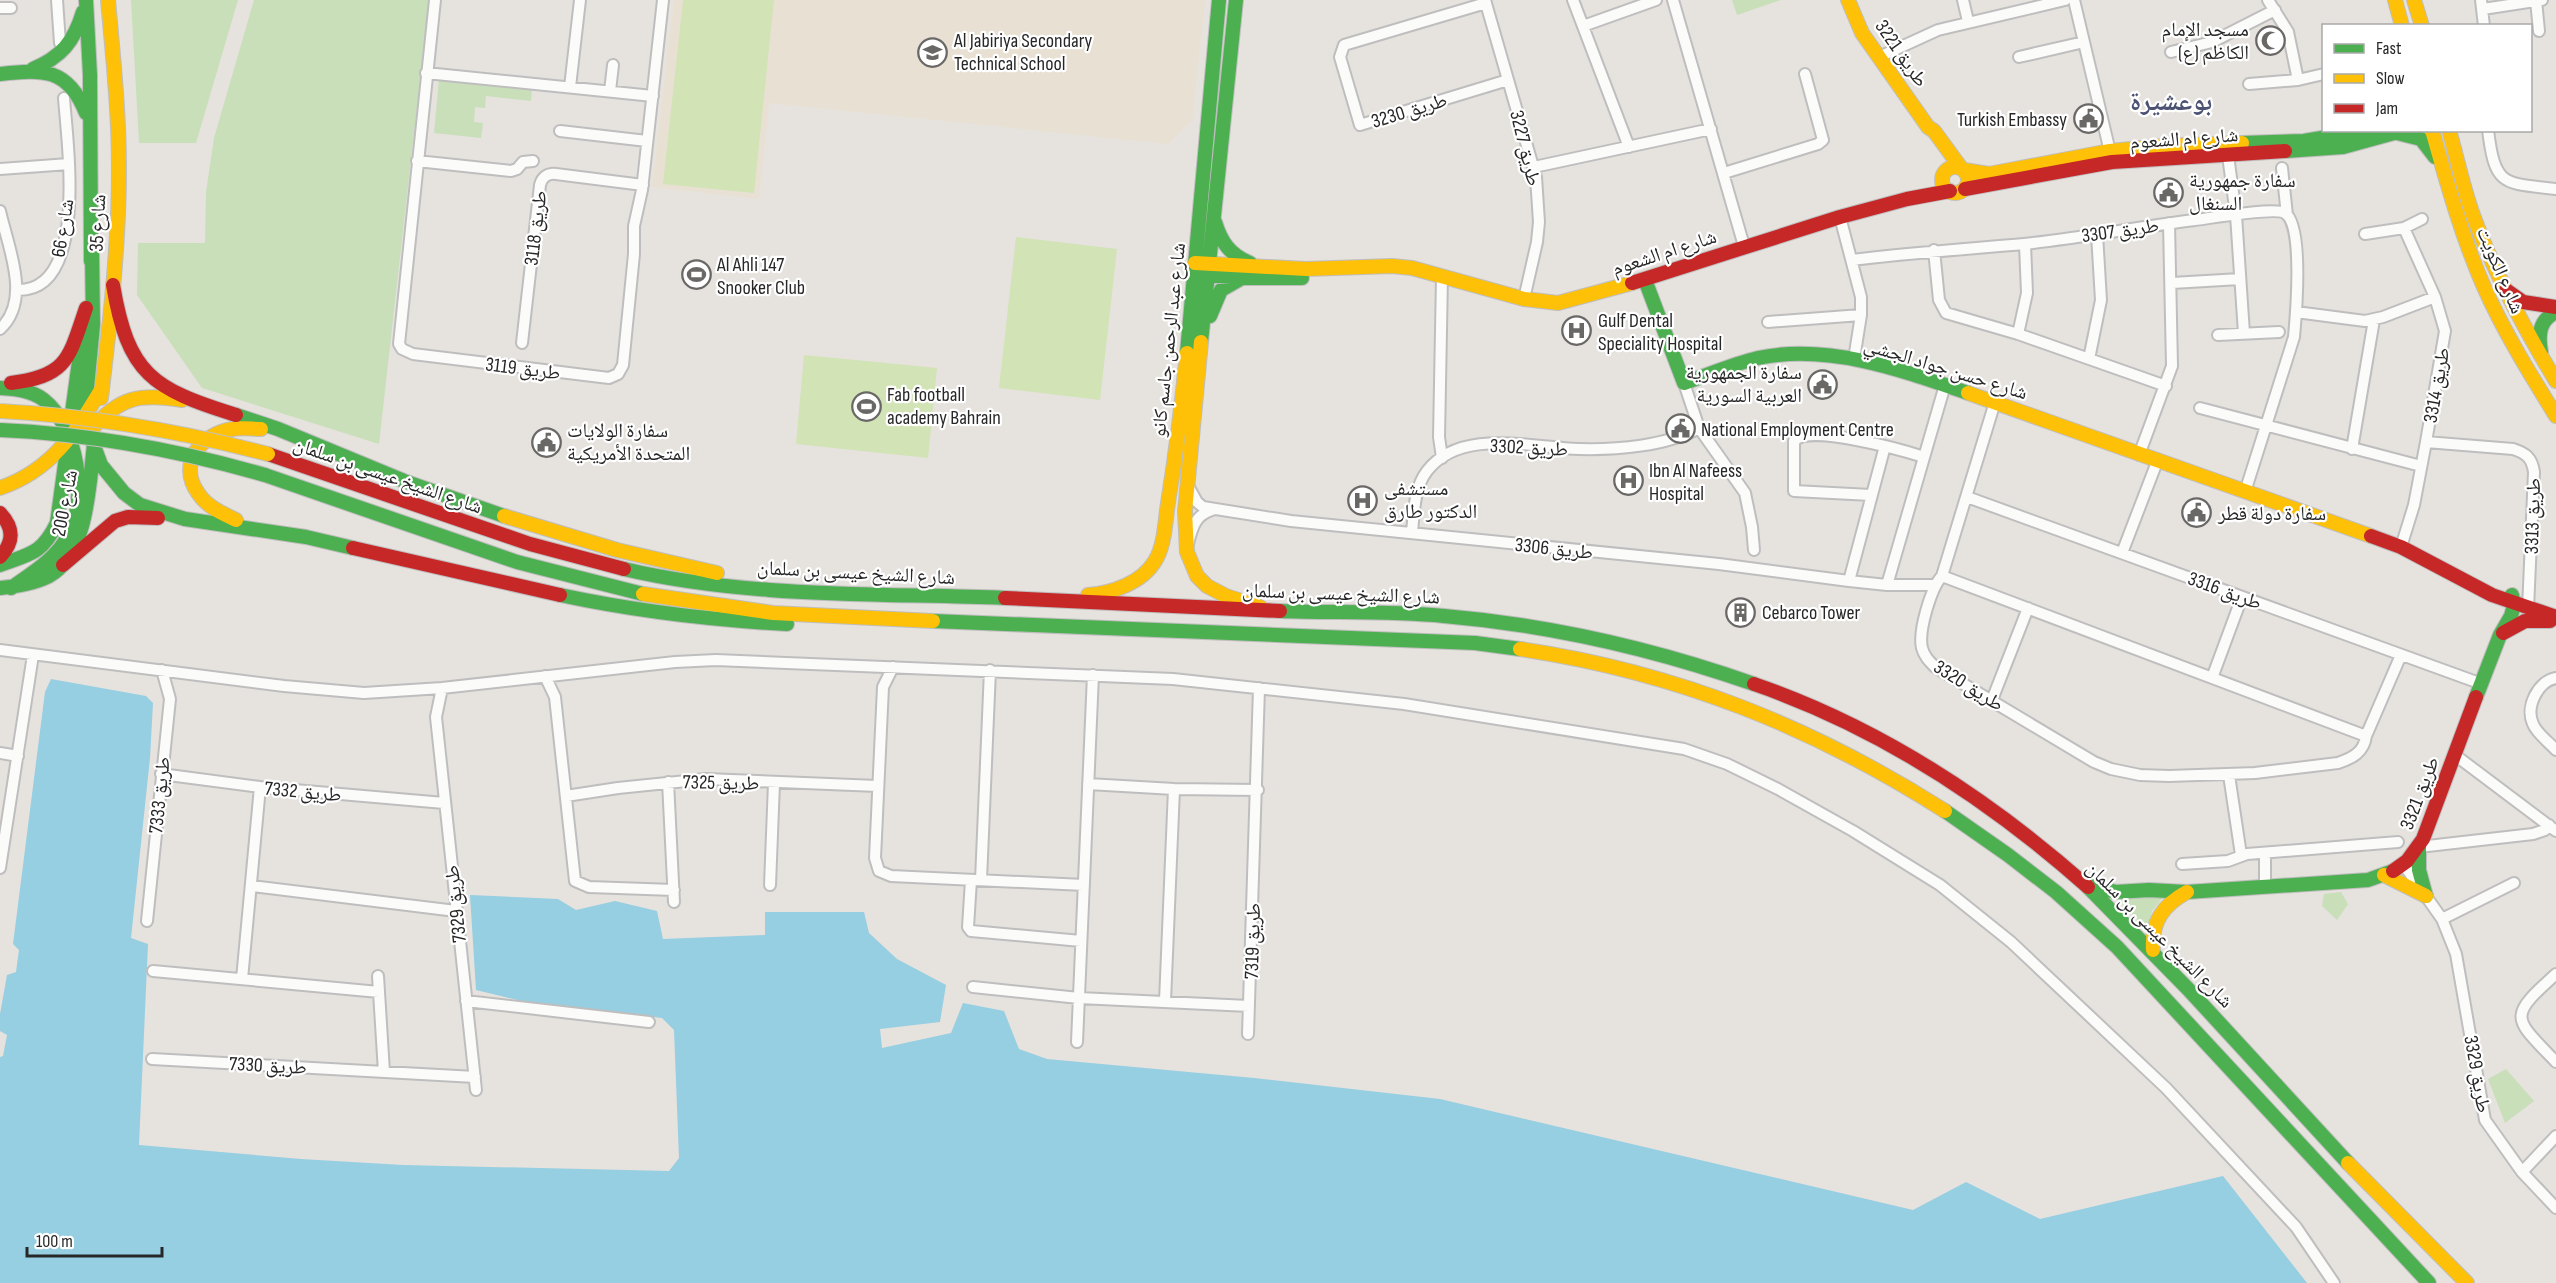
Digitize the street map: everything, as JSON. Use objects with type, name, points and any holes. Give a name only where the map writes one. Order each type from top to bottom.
[{"type":"main road","points":[[31,71],[53,62],[63,54],[77,33],[86,0]]},
{"type":"main road","name":"شارع 35","points":[[70,438],[92,251],[86,0]]},
{"type":"main road","name":"شارع 35","points":[[93,448],[91,420],[102,388],[113,285],[119,170],[117,98],[108,0]]},
{"type":"main road","name":"شارع عبد الرحمن جاسم كانو","points":[[1046,600],[1108,593],[1119,589],[1141,577],[1150,569],[1159,552],[1180,429],[1201,269],[1219,0]]},
{"type":"main road","name":"شارع عبد الرحمن جاسم كانو","points":[[1236,0],[1214,216],[1201,269],[1203,339],[1184,518],[1186,550],[1197,574],[1207,586],[1274,611]]},
{"type":"main road","name":"طريق 3221","points":[[1848,0],[1862,33],[1928,127],[1943,175]]},
{"type":"main road","points":[[2395,0],[2402,24]]},
{"type":"main road","points":[[2414,0],[2421,24]]},
{"type":"main road","points":[[0,74],[31,71],[62,76],[81,96],[90,125]]},
{"type":"main road","name":"طريق 3221","points":[[1928,127],[1934,130],[1963,169]]},
{"type":"main road","name":"شارع ام الشعوم","points":[[1963,169],[1989,174],[2111,157],[2227,149],[2304,141],[2357,132]]},
{"type":"main road","points":[[2401,132],[2421,139],[2442,165]]},
{"type":"main road","name":"شارع ام الشعوم","points":[[2227,149],[2334,148],[2401,132]]},
{"type":"main road","name":"شارع الكويت","points":[[2433,132],[2467,243],[2494,308],[2556,416]]},
{"type":"main road","name":"شارع الكويت","points":[[2450,132],[2473,215],[2504,288],[2518,318],[2556,381]]},
{"type":"main road","name":"شارع ام الشعوم","points":[[1965,189],[2111,157]]},
{"type":"main road","points":[[1953,167],[1963,169],[1968,181],[1965,189],[1956,193],[1950,191],[1944,186],[1943,175],[1953,167]]},
{"type":"main road","name":"شارع ام الشعوم","points":[[1907,199],[1929,187],[1943,175]]},
{"type":"main road","name":"شارع ام الشعوم","points":[[1201,269],[1392,266],[1412,268],[1524,299],[1544,303],[1564,302],[1645,280],[1744,246],[1840,217],[1907,199],[1950,191]]},
{"type":"main road","points":[[1214,216],[1219,234],[1229,251],[1236,257],[1261,267]]},
{"type":"main road","points":[[71,458],[88,434],[91,420],[92,251]]},
{"type":"main road","name":"شارع ام الشعوم","points":[[1201,269],[1242,278],[1437,276]]},
{"type":"main road","points":[[1203,339],[1217,297],[1226,286],[1242,278]]},
{"type":"main road","points":[[1645,280],[1684,383]]},
{"type":"main road","points":[[113,285],[118,319],[134,357],[144,371],[176,392],[269,426],[387,475],[460,502],[602,547],[674,565],[749,579],[780,589]]},
{"type":"main road","points":[[2504,288],[2523,302],[2556,307]]},
{"type":"main road","points":[[0,383],[38,380],[55,372],[65,363],[70,353],[86,308]]},
{"type":"main road","points":[[2542,358],[2539,328],[2547,316],[2556,312]]},
{"type":"main road","name":"شارع حسن جواد الجشي","points":[[1684,383],[1745,362],[1771,356],[1854,359],[1995,402],[2157,462],[2402,547],[2492,595],[2556,608]]},
{"type":"main road","points":[[0,388],[26,391],[45,401],[53,409],[70,438],[71,458],[80,480],[75,518],[67,540],[53,557],[5,588]]},
{"type":"main road","points":[[0,488],[30,476],[57,454],[70,438],[91,420],[128,398],[147,395],[205,404]]},
{"type":"main road","name":"شارع الشيخ عيسى بن سلمان","points":[[0,411],[41,413],[136,424],[226,442],[268,454],[525,544],[689,581],[780,589],[1274,611],[1380,613],[1494,621],[1586,636],[1700,664],[1802,704],[1903,752],[1997,811],[2097,894],[2153,950],[2387,1205],[2468,1283]]},
{"type":"main road","points":[[269,531],[223,515],[206,503],[192,481],[192,453],[206,437],[235,428],[261,429],[314,445]]},
{"type":"main road","name":"شارع الشيخ عيسى بن سلمان","points":[[0,430],[80,436],[139,444],[206,457],[265,475],[517,562],[621,590],[690,602],[773,613],[838,617],[1475,642],[1520,648],[1639,673],[1686,686],[1775,719],[1857,759],[1911,790],[2001,849],[2067,902],[2150,982],[2429,1283]]},
{"type":"main road","points":[[88,434],[93,448],[112,479],[140,505],[185,519]]},
{"type":"main road","name":"شارع 200","points":[[5,588],[32,584],[50,576],[63,565],[76,548],[83,526],[93,448]]},
{"type":"main road","name":"شارع 200","points":[[0,565],[35,552],[53,532],[71,458]]},
{"type":"main road","points":[[0,513],[8,521],[12,531],[11,543],[0,557]]},
{"type":"main road","points":[[63,565],[115,521],[136,517],[185,519],[269,531],[633,610],[769,624],[822,624],[838,617]]},
{"type":"main road","name":"شارع حسن جواد الجشي","points":[[2454,574],[2556,619]]},
{"type":"main road","points":[[2492,595],[2499,612],[2500,629],[2518,623],[2556,619]]},
{"type":"main road","name":"طريق 3321","points":[[2078,879],[2115,892],[2158,890],[2187,892],[2360,881],[2384,875],[2404,865],[2419,847],[2482,684],[2500,629],[2507,626],[2517,600]]},
{"type":"main road","points":[[2419,847],[2421,884],[2426,896]]},
{"type":"main road","points":[[2384,875],[2426,896]]},
{"type":"main road","points":[[2153,950],[2153,930],[2160,912],[2169,902],[2187,892]]},
{"type":"street","points":[[57,0],[60,43]]},
{"type":"street","name":"طريق 3119","points":[[435,0],[398,338],[402,349],[412,354],[609,378],[618,374],[622,365],[634,254],[634,226],[643,185],[663,0]]},
{"type":"street","points":[[570,87],[580,0]]},
{"type":"street","points":[[1573,0],[1629,147]]},
{"type":"street","points":[[1583,26],[1656,0]]},
{"type":"street","points":[[1673,0],[1744,246]]},
{"type":"street","points":[[1963,0],[1968,21]]},
{"type":"street","points":[[1879,57],[1938,30],[1968,21],[2065,0]]},
{"type":"street","points":[[2074,0],[2111,157]]},
{"type":"street","points":[[2268,0],[2288,32],[2298,80]]},
{"type":"street","points":[[2484,24],[2482,4],[2538,0],[2540,31]]},
{"type":"street","name":"طريق 3230","points":[[1485,1],[1344,45],[1340,57],[1360,125],[1508,80]]},
{"type":"street","name":"طريق 3227","points":[[1485,1],[1534,168],[1539,222],[1534,262],[1524,299]]},
{"type":"street","points":[[2171,52],[2212,42],[2275,10]]},
{"type":"street","points":[[2019,57],[2084,42]]},
{"type":"street","points":[[610,91],[613,65]]},
{"type":"street","points":[[426,73],[653,96]]},
{"type":"street","points":[[1724,173],[1818,144],[1823,140],[1805,74]]},
{"type":"street","points":[[2249,84],[2298,80],[2322,74]]},
{"type":"street","name":"شارع 66","points":[[18,290],[31,289],[44,282],[56,266],[65,240],[69,164],[64,98]]},
{"type":"street","points":[[1534,168],[1711,129]]},
{"type":"street","points":[[560,131],[647,141]]},
{"type":"street","points":[[2488,132],[2495,169],[2503,179],[2516,184],[2556,189]]},
{"type":"street","points":[[2227,149],[2236,215],[2244,333]]},
{"type":"street","points":[[417,160],[511,171],[517,169],[523,162],[533,161]]},
{"type":"street","points":[[0,169],[69,164]]},
{"type":"street","points":[[2245,492],[2294,337],[2296,239],[2292,221],[2287,214],[2282,168]]},
{"type":"street","name":"طريق 3118","points":[[522,343],[540,185],[543,178],[549,174],[556,174],[643,185]]},
{"type":"street","points":[[0,211],[18,290],[10,317],[0,329]]},
{"type":"street","name":"طريق 3307","points":[[1852,260],[1934,250],[2025,244],[2236,215],[2275,211],[2287,214]]},
{"type":"street","points":[[1840,217],[1861,297],[1861,315],[1854,359]]},
{"type":"street","points":[[2365,234],[2404,228],[2422,219]]},
{"type":"street","points":[[2139,455],[2172,366],[2169,224]]},
{"type":"street","name":"طريق 3314","points":[[2402,547],[2414,505],[2445,336],[2442,316],[2404,228]]},
{"type":"street","points":[[2089,358],[2099,321],[2101,300],[2097,234]]},
{"type":"street","points":[[2018,334],[2027,293],[2025,244]]},
{"type":"street","points":[[1934,250],[1939,300],[1943,310],[1952,316],[2018,334],[2166,386]]},
{"type":"street","points":[[1437,276],[1439,437],[1442,458]]},
{"type":"street","points":[[2172,283],[2240,279]]},
{"type":"street","points":[[2296,312],[2346,320],[2374,320],[2434,297]]},
{"type":"street","points":[[1768,322],[1861,315]]},
{"type":"street","points":[[2352,449],[2374,320]]},
{"type":"street","points":[[2218,335],[2279,332]]},
{"type":"street","points":[[1684,383],[1699,428],[1745,493],[1754,550]]},
{"type":"street","points":[[1887,585],[1945,385]]},
{"type":"street","name":"طريق 3320","points":[[1995,402],[1942,576],[1934,585],[1921,643],[1927,659],[1935,667],[2094,762],[2111,769],[2140,775],[2169,777],[2229,775],[2338,763],[2354,757],[2365,745],[2366,736],[2401,655]]},
{"type":"street","points":[[2200,408],[2265,427],[2421,466]]},
{"type":"street","name":"طريق 3302","points":[[1412,532],[1419,486],[1427,471],[1442,458],[1472,446],[1486,444],[1581,449],[1637,445],[1684,436],[1699,428]]},
{"type":"street","points":[[1871,495],[1794,491],[1794,441],[1803,435],[1850,438],[1924,457]]},
{"type":"street","name":"طريق 3313","points":[[2426,442],[2513,449],[2530,458],[2534,472],[2517,600]]},
{"type":"street","points":[[1849,581],[1885,446]]},
{"type":"street","points":[[2122,553],[2157,462]]},
{"type":"street","points":[[1187,484],[1197,502],[1212,510]]},
{"type":"street","name":"طريق 3316","points":[[1967,497],[2482,684]]},
{"type":"street","points":[[1186,550],[1197,518],[1202,513],[1212,510]]},
{"type":"street","name":"طريق 3306","points":[[1212,510],[1291,521],[1730,565],[1887,585],[1934,585]]},
{"type":"street","points":[[1942,576],[2366,736]]},
{"type":"street","points":[[2212,678],[2242,597]]},
{"type":"street","points":[[1992,700],[2028,608]]},
{"type":"street","points":[[0,650],[284,686],[364,693],[422,690],[675,662],[716,660],[1094,675],[1260,688],[1404,704],[1683,749],[1727,765],[1853,831],[1940,885],[2011,942],[2166,1088],[2296,1227],[2334,1283]]},
{"type":"street","points":[[0,868],[33,655]]},
{"type":"street","points":[[873,666],[883,687]]},
{"type":"street","points":[[893,667],[883,687],[875,858],[879,871],[891,876],[1084,885]]},
{"type":"street","name":"طريق 7333","points":[[147,921],[170,699],[162,670]]},
{"type":"street","points":[[990,670],[976,880],[968,927],[972,931],[1081,941]]},
{"type":"street","points":[[170,699],[181,673]]},
{"type":"street","points":[[555,697],[561,675]]},
{"type":"street","points":[[1077,1042],[1094,675]]},
{"type":"street","points":[[545,676],[555,697],[573,876],[579,884],[589,887],[674,890]]},
{"type":"street","points":[[2556,678],[2543,682],[2531,712],[2535,728],[2556,750]]},
{"type":"street","name":"طريق 7329","points":[[442,688],[436,717],[476,1090]]},
{"type":"street","name":"طريق 7319","points":[[973,987],[1078,998],[1249,1006],[1260,688]]},
{"type":"street","name":"طريق 7329","points":[[422,690],[436,717]]},
{"type":"street","points":[[0,753],[18,756]]},
{"type":"street","points":[[2455,755],[2553,828]]},
{"type":"street","name":"طريق 7332","points":[[161,774],[260,787],[444,803]]},
{"type":"street","points":[[2229,775],[2241,855]]},
{"type":"street","name":"طريق 7325","points":[[566,796],[706,779],[877,786]]},
{"type":"street","points":[[668,782],[674,902]]},
{"type":"street","points":[[770,885],[774,783]]},
{"type":"street","points":[[1088,784],[1174,789],[1258,790]]},
{"type":"street","points":[[242,979],[260,787]]},
{"type":"street","points":[[1165,1001],[1174,789]]},
{"type":"street","points":[[2419,847],[2533,834],[2553,828]]},
{"type":"street","points":[[2182,864],[2228,861],[2241,855],[2398,842]]},
{"type":"street","points":[[2265,853],[2265,887]]},
{"type":"street","name":"طريق 3329","points":[[2404,865],[2442,919],[2456,954],[2461,972],[2485,1120],[2522,1172],[2556,1208]]},
{"type":"street","points":[[2442,919],[2514,883]]},
{"type":"street","points":[[252,886],[456,911]]},
{"type":"street","points":[[153,971],[379,992]]},
{"type":"street","points":[[2556,974],[2525,1003],[2521,1018],[2525,1029],[2556,1062]]},
{"type":"street","points":[[378,976],[384,1072]]},
{"type":"street","points":[[466,1001],[649,1022]]},
{"type":"street","points":[[1248,1034],[1249,1006]]},
{"type":"street","name":"طريق 7330","points":[[152,1059],[475,1077]]},
{"type":"street","points":[[2522,1172],[2556,1136]]},
{"type":"shaded area","name":"Al Jabiriya Secondary Technical School","points":[[674,0],[1205,0],[1192,121],[1168,144],[769,103],[759,199],[652,187]]},
{"type":"green space","points":[[131,0],[238,0],[196,143],[139,143]]},
{"type":"green space","points":[[254,0],[429,0],[379,444],[202,388],[137,295],[138,243],[205,243],[206,192],[214,138]]},
{"type":"green space","points":[[683,0],[774,0],[754,193],[663,184]]},
{"type":"green space","points":[[1732,0],[1781,0],[1737,15]]},
{"type":"green space","points":[[439,79],[532,88],[531,101],[486,96],[485,108],[475,107],[474,122],[483,123],[481,138],[434,133]]},
{"type":"green space","points":[[1016,237],[1117,249],[1100,400],[999,388]]},
{"type":"green space","name":"Fab football academy Bahrain","points":[[804,355],[937,368],[928,458],[796,444]]},
{"type":"green space","points":[[2341,892],[2348,904],[2337,920],[2322,906],[2324,894]]},
{"type":"green space","points":[[2111,893],[2164,896],[2152,911],[2148,930]]},
{"type":"green space","points":[[2506,1069],[2534,1101],[2505,1123],[2488,1079]]},
{"type":"water","points":[[51,679],[146,696],[153,703],[150,758],[131,938],[148,944],[139,1145],[403,1165],[669,1171],[679,1158],[674,1030],[662,1018],[526,1002],[476,990],[470,895],[558,899],[576,910],[615,901],[657,911],[663,939],[765,935],[765,912],[864,912],[869,933],[897,959],[946,985],[940,1022],[880,1029],[882,1048],[951,1033],[963,1003],[1004,1011],[1019,1049],[1047,1059],[1254,1078],[1440,1099],[1913,1210],[1966,1182],[2040,1219],[2223,1176],[2307,1283],[0,1283],[0,1057],[3,1056],[7,1035],[0,1031],[0,1014],[7,975],[16,972],[19,950],[13,944],[45,692]]},
{"type":"traffic: fast","points":[[86,0],[90,75],[91,261]]},
{"type":"traffic: fast","points":[[1187,353],[1219,0]]},
{"type":"traffic: fast","points":[[1201,342],[1236,0]]},
{"type":"traffic: fast","points":[[33,69],[59,54],[71,40],[83,12]]},
{"type":"traffic: fast","points":[[0,74],[41,72],[52,75],[71,87],[86,113]]},
{"type":"traffic: fast","points":[[2242,143],[2304,141],[2357,132]]},
{"type":"traffic: fast","points":[[2285,151],[2343,147],[2398,132]]},
{"type":"traffic: fast","points":[[2397,133],[2421,139],[2435,157]]},
{"type":"traffic: fast","points":[[1215,222],[1227,247],[1250,263]]},
{"type":"traffic: fast","points":[[92,251],[93,325],[84,419],[101,465],[124,493],[140,505],[185,519],[306,537],[353,548]]},
{"type":"traffic: fast","points":[[1197,274],[1242,278],[1302,278]]},
{"type":"traffic: fast","points":[[1210,316],[1221,290],[1242,278]]},
{"type":"traffic: fast","points":[[1645,280],[1684,383],[1758,358],[1784,354],[1811,354],[1864,361],[1968,393]]},
{"type":"traffic: fast","points":[[2541,352],[2541,329],[2546,319],[2556,312]]},
{"type":"traffic: fast","points":[[0,565],[34,552],[46,541],[57,523],[83,332]]},
{"type":"traffic: fast","points":[[0,388],[34,394],[44,400],[55,412],[65,427],[72,445],[78,484],[78,503],[74,521],[63,544],[43,565],[11,588]]},
{"type":"traffic: fast","points":[[236,415],[278,429],[404,481],[504,516]]},
{"type":"traffic: fast","points":[[0,430],[101,439],[200,458],[265,475]]},
{"type":"traffic: fast","points":[[0,588],[31,583],[49,576],[62,566],[72,552],[79,535],[88,498],[94,445]]},
{"type":"traffic: fast","points":[[265,475],[517,562],[643,594]]},
{"type":"traffic: fast","points":[[624,569],[671,578],[765,590],[1005,598]]},
{"type":"traffic: fast","points":[[560,595],[673,614],[787,624]]},
{"type":"traffic: fast","points":[[2476,697],[2500,635],[2511,616],[2514,605],[2512,595]]},
{"type":"traffic: fast","points":[[1280,611],[1424,614],[1563,632],[1640,649],[1754,684]]},
{"type":"traffic: fast","points":[[933,621],[1475,643],[1520,649]]},
{"type":"traffic: fast","points":[[1945,811],[2056,892],[2117,947],[2429,1283]]},
{"type":"traffic: fast","points":[[2419,847],[2419,870],[2426,896]]},
{"type":"traffic: fast","points":[[2086,883],[2115,892],[2149,890],[2187,892],[2368,880],[2393,871]]},
{"type":"traffic: fast","points":[[2088,887],[2189,990],[2348,1163]]},
{"type":"traffic: slow","points":[[101,398],[119,198],[118,127],[108,0]]},
{"type":"traffic: slow","points":[[1848,0],[1862,33],[1928,127],[1934,131],[1961,168]]},
{"type":"traffic: slow","points":[[2395,0],[2401,24]]},
{"type":"traffic: slow","points":[[2414,0],[2421,24]]},
{"type":"traffic: slow","points":[[2433,132],[2449,190],[2484,287],[2509,337],[2556,416]]},
{"type":"traffic: slow","points":[[2450,132],[2469,204],[2481,237],[2521,320],[2556,381]]},
{"type":"traffic: slow","points":[[1964,170],[1989,174],[2110,151],[2162,146],[2242,143]]},
{"type":"traffic: slow","points":[[1955,167],[1964,171],[1968,180],[1964,189],[1955,193],[1946,189],[1942,180],[1946,171],[1955,167]]},
{"type":"traffic: slow","points":[[1195,263],[1306,269],[1392,266],[1412,268],[1524,299],[1558,303],[1632,283]]},
{"type":"traffic: slow","points":[[1201,342],[1185,511],[1187,552],[1197,576],[1207,586],[1226,596],[1260,607]]},
{"type":"traffic: slow","points":[[1088,595],[1107,592],[1134,581],[1149,569],[1161,548],[1179,428],[1187,353]]},
{"type":"traffic: slow","points":[[0,488],[34,471],[48,460],[72,435],[102,388]]},
{"type":"traffic: slow","points":[[1968,393],[2371,536]]},
{"type":"traffic: slow","points":[[91,430],[111,410],[131,400],[154,397],[182,400]]},
{"type":"traffic: slow","points":[[0,411],[135,426],[202,438],[268,454]]},
{"type":"traffic: slow","points":[[236,520],[215,509],[198,493],[192,482],[191,461],[202,444],[221,432],[240,428],[261,429]]},
{"type":"traffic: slow","points":[[504,516],[617,550],[717,573]]},
{"type":"traffic: slow","points":[[643,594],[773,613],[933,621]]},
{"type":"traffic: slow","points":[[1520,649],[1634,672],[1742,707],[1845,753],[1945,811]]},
{"type":"traffic: slow","points":[[2384,875],[2426,896]]},
{"type":"traffic: slow","points":[[2153,950],[2154,931],[2160,915],[2171,903],[2187,892]]},
{"type":"traffic: slow","points":[[2348,1163],[2467,1283]]},
{"type":"traffic: jam","points":[[1965,189],[2112,162],[2285,151]]},
{"type":"traffic: jam","points":[[1632,283],[1840,217],[1907,199],[1950,191]]},
{"type":"traffic: jam","points":[[113,285],[127,339],[136,358],[149,374],[164,386],[183,396],[236,415]]},
{"type":"traffic: jam","points":[[2506,290],[2523,302],[2556,307]]},
{"type":"traffic: jam","points":[[11,383],[44,375],[64,362],[75,340],[86,308]]},
{"type":"traffic: jam","points":[[268,454],[530,544],[624,569]]},
{"type":"traffic: jam","points":[[0,513],[10,530],[8,546],[0,557]]},
{"type":"traffic: jam","points":[[63,565],[115,521],[128,517],[158,518]]},
{"type":"traffic: jam","points":[[2371,536],[2401,547],[2492,595],[2556,617]]},
{"type":"traffic: jam","points":[[353,548],[560,595]]},
{"type":"traffic: jam","points":[[1005,598],[1280,611]]},
{"type":"traffic: jam","points":[[2503,633],[2525,621],[2550,621]]},
{"type":"traffic: jam","points":[[1754,684],[1845,722],[1931,769],[2012,825],[2088,887]]},
{"type":"traffic: jam","points":[[2393,871],[2407,861],[2423,839],[2476,697]]},
{"type":"place","name":"مسجد الإمام الكاظم (ع)","points":[[2270,41]]},
{"type":"place","name":"Al Jabiriya Secondary Technical School","points":[[933,52]]},
{"type":"place","name":"Turkish Embassy","points":[[2088,119]]},
{"type":"place","name":"سفارة جمهورية السنغال","points":[[2168,192]]},
{"type":"place","name":"Al Ahli 147 Snooker Club","points":[[696,275]]},
{"type":"place","name":"Gulf Dental Speciality Hospital","points":[[1577,331]]},
{"type":"place","name":"سفارة الجمهورية العربية السورية","points":[[1823,384]]},
{"type":"place","name":"Fab football academy Bahrain","points":[[866,406]]},
{"type":"place","name":"National Employment Centre","points":[[1680,429]]},
{"type":"place","name":"سفارة الولايات المتحدة الأمريكية","points":[[546,442]]},
{"type":"place","name":"Ibn Al Nafeess Hospital","points":[[1628,481]]},
{"type":"place","name":"مستشفى الدكتور طارق","points":[[1363,500]]},
{"type":"place","name":"سفارة دولة قطر","points":[[2197,513]]},
{"type":"place","name":"Cebarco Tower","points":[[1741,612]]},
{"type":"district","name":"بوعشيرة","points":[[2171,101]]}]
